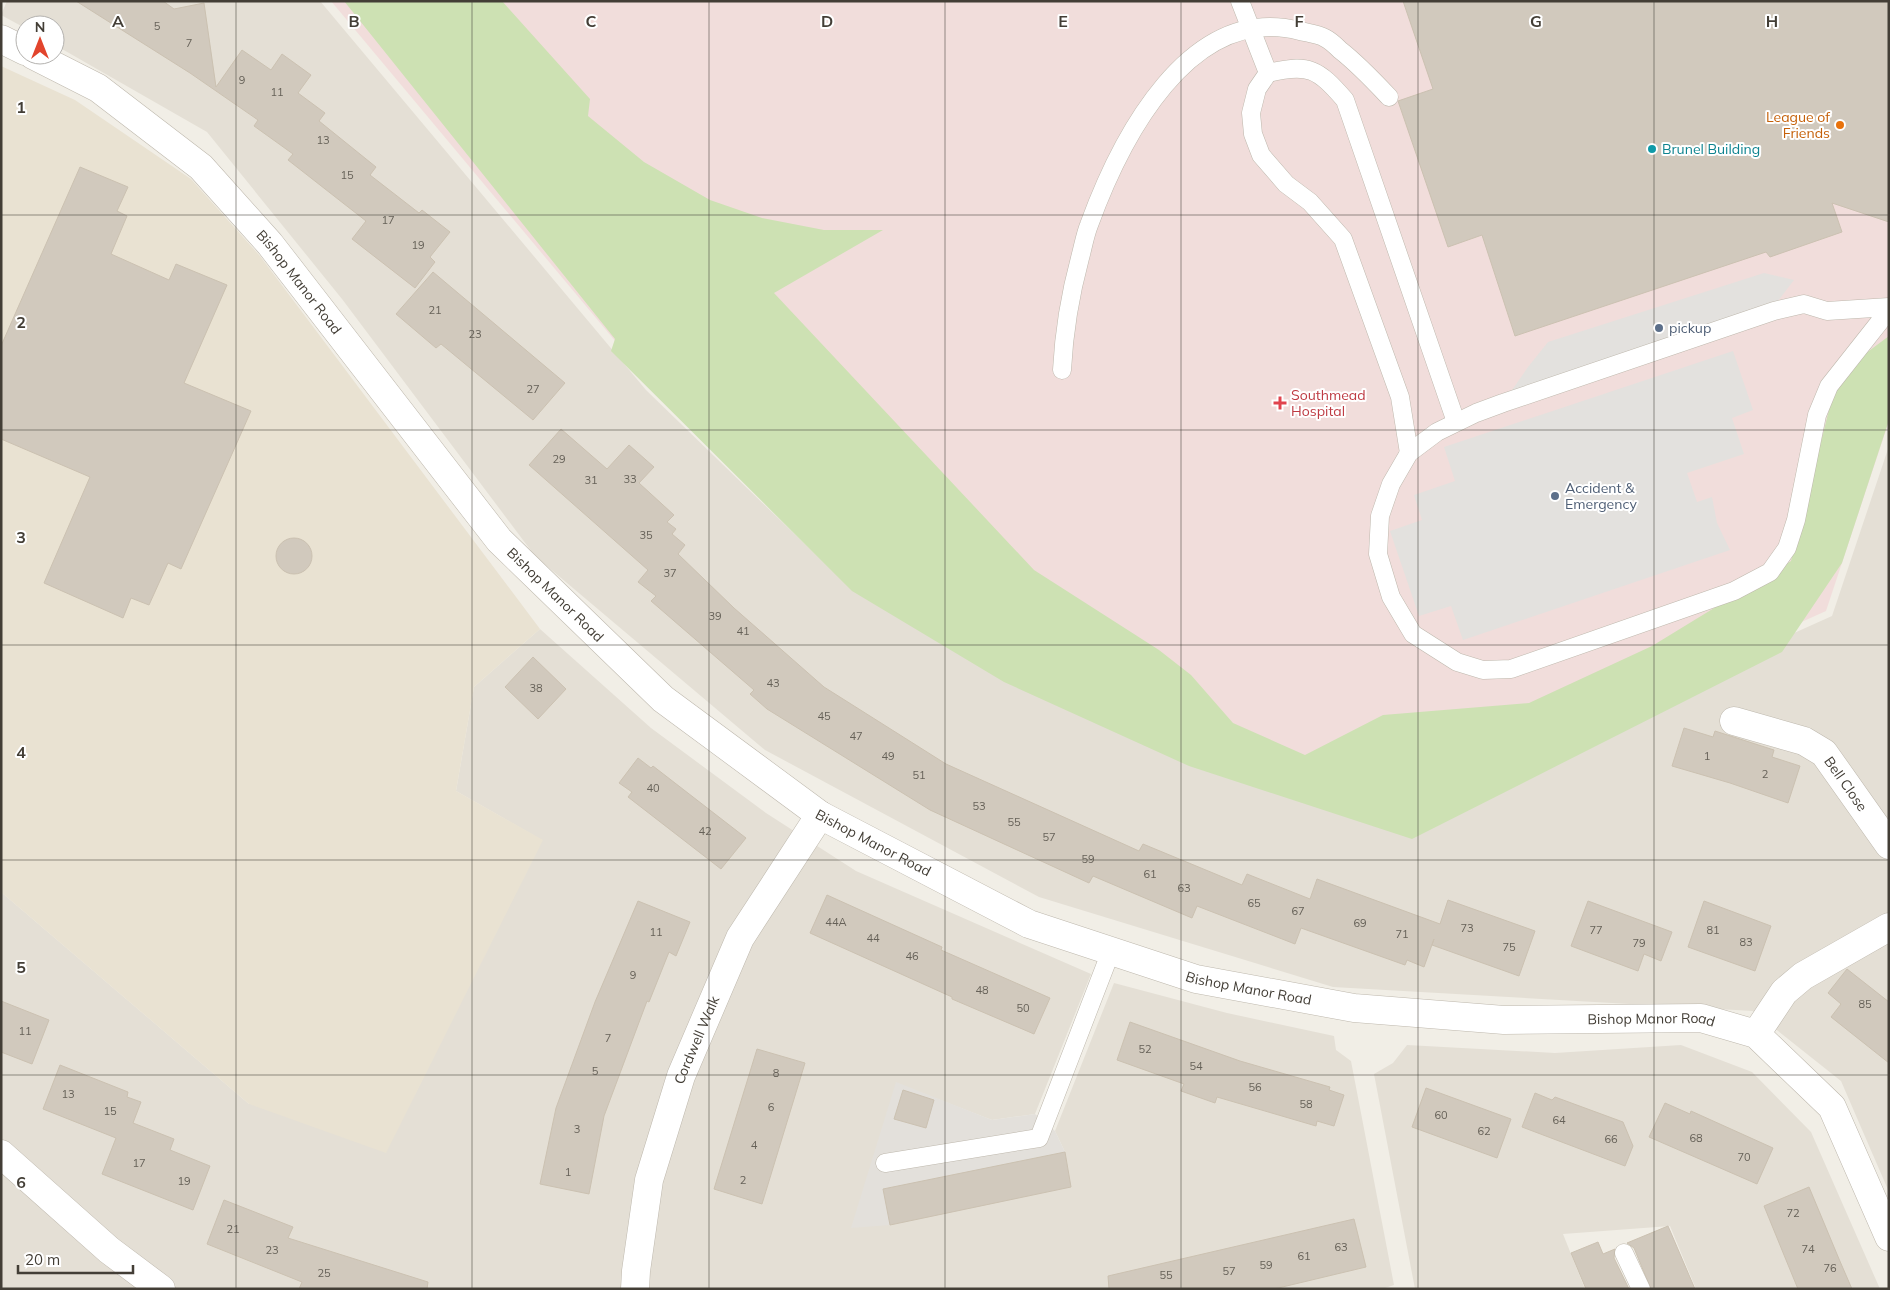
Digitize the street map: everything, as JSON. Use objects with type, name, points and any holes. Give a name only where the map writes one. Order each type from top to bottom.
[{"type":"street","points":[[1,39],[15,46]]},
{"type":"street","name":"Bishop Manor Road","points":[[53,65],[98,88],[201,167],[270,244],[499,540],[663,699],[820,815],[1029,924],[1196,979],[1354,1008],[1504,1020],[1701,1018],[1756,1034],[1832,1107],[1889,1237]]},
{"type":"street","name":"Bell Close","points":[[1734,721],[1804,741],[1824,753],[1889,845]]},
{"type":"street","name":"Cordwell Walk","points":[[635,1289],[649,1180],[681,1076],[740,938],[820,815]]},
{"type":"street","points":[[1756,1034],[1784,992],[1803,976],[1889,927]]},
{"type":"street","points":[[1,1154],[109,1250],[161,1289]]},
{"type":"lane","points":[[1240,1],[1268,73]]},
{"type":"lane","points":[[1062,370],[1064,335],[1071,291],[1088,226],[1132,130],[1170,78],[1197,52],[1249,27],[1265,25],[1287,27],[1326,38],[1358,63],[1389,97]]},
{"type":"lane","points":[[1409,453],[1400,397],[1343,239],[1310,202],[1286,184],[1261,155],[1252,134],[1251,113],[1257,89],[1268,73],[1288,68],[1309,70],[1324,77],[1345,100],[1456,422]]},
{"type":"lane","points":[[1804,304],[1827,311],[1889,308],[1829,386],[1817,415],[1796,520],[1787,548],[1770,572],[1734,591],[1512,669],[1483,670],[1457,662],[1413,634],[1391,596],[1378,554],[1380,516],[1391,484],[1409,453],[1437,432],[1504,402],[1774,311],[1804,304]]},
{"type":"lane","points":[[885,1163],[1039,1138],[1111,951]]},
{"type":"lane","points":[[1624,1253],[1641,1289]]},
{"type":"shaded area","points":[[7,1],[320,1],[646,390],[842,580],[1378,819],[1832,616],[1889,446],[1889,1192],[1841,1081],[1753,1011],[1333,987],[1039,897],[765,750],[535,556],[342,299],[207,132],[65,51],[65,15],[15,15],[15,23],[1,15]]},
{"type":"shaded area","name":"Southmead Hospital","points":[[331,1],[1889,1],[1889,421],[1826,611],[1378,811],[652,385]]},
{"type":"shaded area","points":[[1,66],[75,100],[191,179],[260,256],[540,629],[474,687],[456,791],[543,840],[386,1153],[249,1104],[1,892]]},
{"type":"shaded area","name":"pickup","points":[[1764,273],[1794,280],[1768,314],[1503,403],[1548,342]]},
{"type":"shaded area","name":"Accident & Emergency","points":[[1733,351],[1753,410],[1732,418],[1744,454],[1687,473],[1697,502],[1712,497],[1717,523],[1730,550],[1463,640],[1451,606],[1419,616],[1390,531],[1422,520],[1414,495],[1455,481],[1444,447]]},
{"type":"shaded area","points":[[540,629],[651,728],[766,813],[856,871],[1091,974],[1035,1114],[992,1120],[896,1083],[1065,1152],[1055,1131],[1114,983],[1227,1013],[1334,1036],[1336,1050],[1351,1061],[1394,1285],[1382,1289],[1,1289],[1,892],[249,1104],[542,840],[456,791],[474,687]]},
{"type":"shaded area","points":[[1407,1045],[1555,1053],[1681,1045],[1752,1072],[1811,1132],[1880,1289],[1696,1289],[1670,1226],[1563,1234],[1585,1289],[1415,1289],[1374,1074],[1393,1063]]},
{"type":"shaded area","points":[[896,1082],[992,1120],[1035,1114],[1055,1131],[1065,1152],[1071,1187],[890,1225],[851,1228]]},
{"type":"green space","points":[[344,1],[502,1],[590,99],[588,116],[644,162],[710,200],[762,218],[824,230],[883,230],[774,293],[1034,570],[1159,650],[1191,675],[1233,723],[1305,755],[1383,715],[1529,703],[1652,646],[1791,561],[1838,374],[1889,336],[1889,420],[1842,563],[1782,652],[1412,839],[1189,766],[1004,682],[852,591],[611,351],[615,339]]},
{"type":"building","points":[[76,1],[163,1],[174,9],[204,3],[216,87],[242,50],[271,70],[282,54],[311,75],[298,93],[325,113],[319,121],[376,167],[370,175],[419,213],[422,210],[450,232],[430,257],[435,262],[415,288],[352,239],[366,221],[288,160],[293,154],[254,126],[258,120],[190,73]]},
{"type":"building","name":"Brunel Building","points":[[1403,1],[1889,1],[1889,222],[1832,203],[1842,232],[1770,257],[1766,252],[1515,336],[1482,235],[1448,247],[1398,101],[1433,89]]},
{"type":"building","points":[[80,167],[128,187],[117,211],[127,216],[111,254],[169,280],[176,264],[227,285],[184,383],[251,411],[181,569],[168,563],[149,605],[131,598],[123,618],[44,583],[90,477],[1,439],[1,346]]},
{"type":"building","points":[[433,272],[565,383],[533,420],[441,344],[436,348],[396,314]]},
{"type":"building","points":[[561,429],[607,469],[629,445],[654,467],[639,483],[674,515],[667,522],[676,529],[672,534],[685,545],[678,554],[734,608],[824,687],[946,764],[1139,851],[1143,844],[1242,885],[1247,874],[1310,899],[1317,879],[1440,924],[1448,900],[1535,931],[1519,976],[1432,945],[1434,939],[1424,967],[1407,960],[1405,965],[1301,928],[1295,944],[1197,906],[1192,918],[1093,876],[1089,883],[930,810],[767,709],[750,694],[754,690],[651,601],[656,596],[638,582],[648,570],[529,465]]},
{"type":"building","points":[[294,538],[301,539],[307,543],[311,549],[311,563],[307,569],[301,573],[294,574],[287,573],[281,569],[277,563],[276,556],[277,549],[281,543],[287,539]]},
{"type":"building","points":[[533,657],[566,689],[538,719],[505,687]]},
{"type":"building","points":[[1684,728],[1713,737],[1715,731],[1774,750],[1772,757],[1800,766],[1788,803],[1672,766]]},
{"type":"building","points":[[638,758],[651,768],[653,766],[746,838],[721,869],[628,797],[632,792],[619,783]]},
{"type":"building","points":[[827,895],[942,947],[941,950],[1050,998],[1034,1034],[952,999],[952,997],[810,933]]},
{"type":"building","points":[[638,901],[690,922],[676,956],[669,952],[649,1002],[647,1001],[604,1116],[589,1194],[540,1184],[556,1108],[595,1002]]},
{"type":"building","points":[[1588,901],[1672,932],[1661,961],[1644,954],[1638,971],[1571,946]]},
{"type":"building","points":[[1704,901],[1771,926],[1755,971],[1688,947]]},
{"type":"building","points":[[1847,969],[1889,1002],[1889,1063],[1831,1017],[1841,1004],[1828,993]]},
{"type":"building","points":[[1,1001],[49,1020],[32,1064],[1,1052]]},
{"type":"building","points":[[1130,1022],[1240,1061],[1330,1087],[1329,1090],[1344,1095],[1334,1126],[1317,1121],[1316,1126],[1217,1097],[1215,1103],[1181,1091],[1184,1084],[1117,1060]]},
{"type":"building","points":[[757,1049],[805,1063],[762,1204],[714,1189]]},
{"type":"building","points":[[60,1065],[128,1092],[127,1097],[141,1102],[133,1123],[174,1139],[170,1150],[210,1166],[193,1210],[102,1174],[116,1138],[43,1109]]},
{"type":"building","points":[[1426,1088],[1511,1119],[1497,1158],[1412,1127]]},
{"type":"building","points":[[903,1090],[934,1100],[926,1128],[894,1119]]},
{"type":"building","points":[[1535,1093],[1552,1100],[1555,1097],[1623,1122],[1633,1146],[1625,1166],[1522,1127]]},
{"type":"building","points":[[1665,1103],[1690,1114],[1691,1111],[1773,1148],[1757,1184],[1649,1137]]},
{"type":"building","points":[[1065,1152],[1071,1187],[890,1225],[883,1189]]},
{"type":"building","points":[[1809,1187],[1852,1289],[1798,1289],[1764,1206]]},
{"type":"building","points":[[224,1200],[293,1227],[288,1238],[428,1282],[427,1289],[299,1289],[302,1282],[207,1244]]},
{"type":"building","points":[[1354,1219],[1366,1267],[1274,1289],[1109,1289],[1108,1276]]},
{"type":"building","points":[[1668,1226],[1695,1289],[1651,1289],[1634,1248],[1627,1243]]},
{"type":"building","points":[[1598,1242],[1603,1254],[1615,1249],[1614,1258],[1629,1289],[1586,1289],[1571,1253]]},
{"type":"place","name":"League of Friends","points":[[1840,125]]},
{"type":"place","name":"Brunel Building","points":[[1652,149]]},
{"type":"place","name":"pickup","points":[[1659,328]]},
{"type":"place","name":"Southmead Hospital","points":[[1280,403]]},
{"type":"place","name":"Accident & Emergency","points":[[1555,496]]}]
